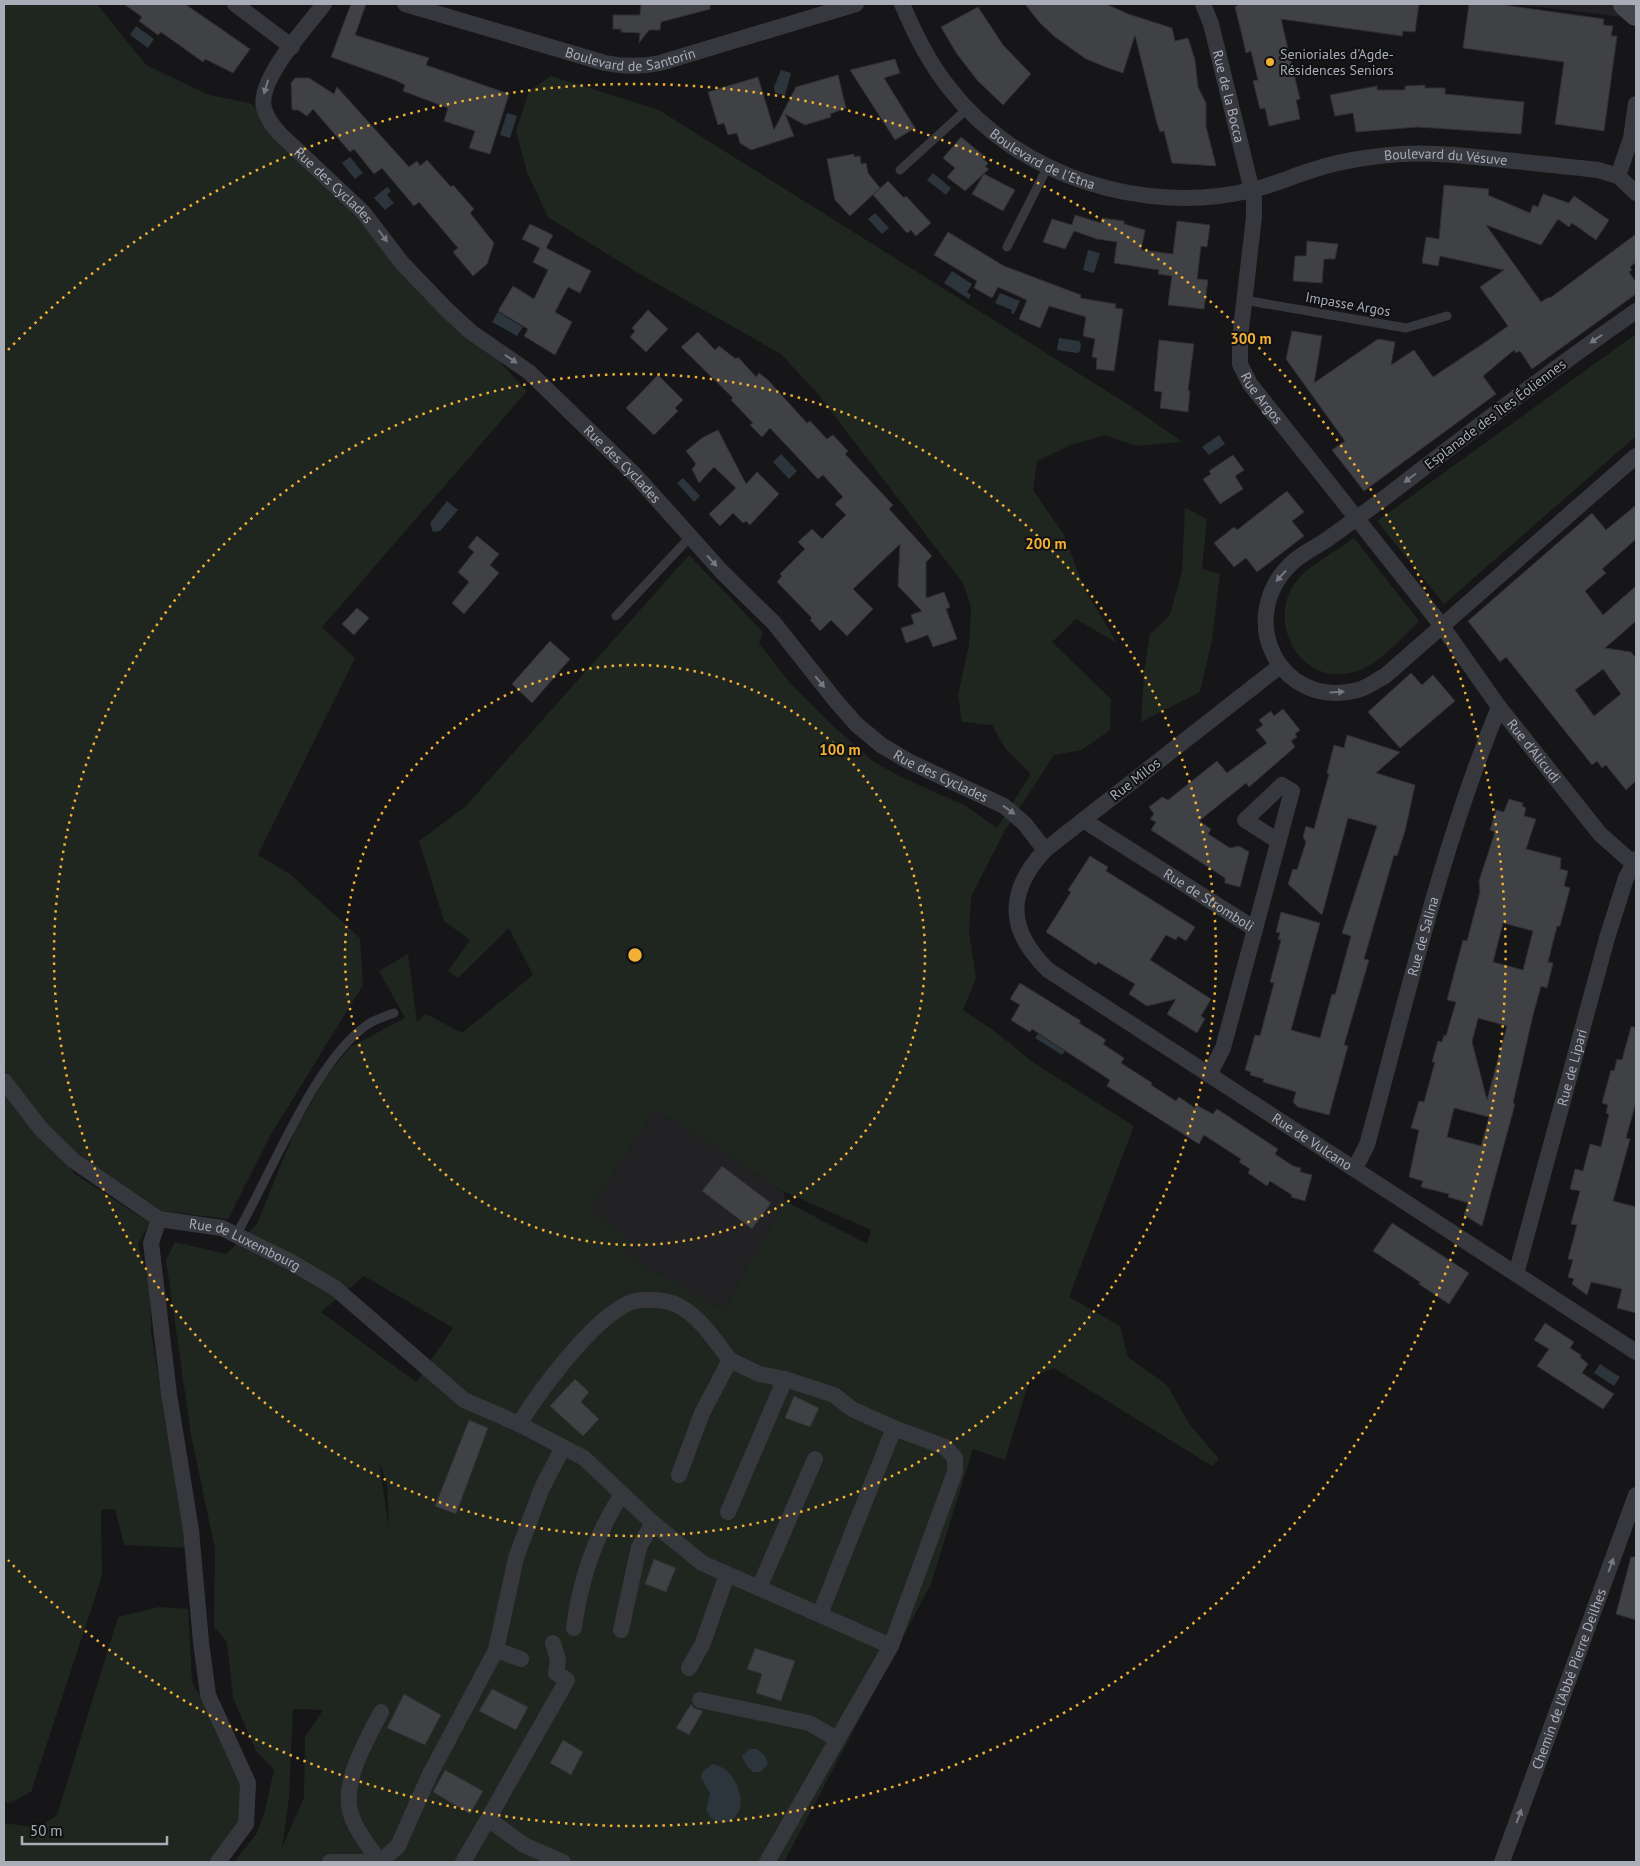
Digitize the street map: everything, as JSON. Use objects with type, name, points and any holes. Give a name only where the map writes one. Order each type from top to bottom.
[{"type":"street","points":[[235,4],[292,47]]},
{"type":"street","name":"Rue des Cyclades","points":[[324,4],[270,77],[264,91],[264,107],[269,121],[280,134],[364,212],[423,288],[471,332],[522,367],[546,387],[649,490],[723,573],[774,623],[856,724],[881,745],[908,761],[1004,806],[1024,823],[1045,850]]},
{"type":"street","name":"Boulevard de Santorin","points":[[405,4],[624,67],[642,67],[660,63],[856,4]]},
{"type":"street","name":"Boulevard de l'Etna","points":[[902,4],[919,43],[950,90],[989,129],[1036,161],[1087,184],[1141,196],[1197,198],[1252,190]]},
{"type":"street","name":"Rue de la Bocca","points":[[1203,4],[1211,24],[1252,190]]},
{"type":"street","points":[[1625,4],[1636,14]]},
{"type":"street","points":[[1618,176],[1631,138],[1636,104]]},
{"type":"street","name":"Boulevard du Vésuve","points":[[1252,190],[1319,168],[1360,159],[1402,154],[1445,154],[1598,170],[1618,176],[1636,193]]},
{"type":"street","name":"Rue Argos","points":[[1252,190],[1254,217],[1240,338],[1240,364],[1250,384],[1356,519]]},
{"type":"street","name":"Esplanade des Îles Éoliennes","points":[[1636,312],[1563,361],[1356,519],[1294,561],[1275,583],[1265,610],[1267,640],[1280,666],[1302,685],[1330,693],[1359,690],[1385,676],[1636,456]]},
{"type":"street","points":[[1356,519],[1442,626]]},
{"type":"street","name":"Rue d'Alicudi","points":[[1442,626],[1499,707],[1600,834],[1635,864]]},
{"type":"street","name":"Rue Milos","points":[[1016,911],[1019,888],[1029,867],[1045,850],[1280,666]]},
{"type":"street","name":"Rue de Salina","points":[[1355,1168],[1367,1145],[1442,872],[1480,753],[1499,707]]},
{"type":"street","name":"Rue de Stromboli","points":[[1083,820],[1255,929],[1223,1048],[1209,1075]]},
{"type":"street","points":[[1255,929],[1278,841]]},
{"type":"street","name":"Rue de Lipari","points":[[1516,1274],[1607,938],[1626,878],[1635,864]]},
{"type":"street","name":"Rue de Vulcano","points":[[1016,911],[1024,940],[1031,954],[1048,970],[1636,1352]]},
{"type":"street","name":"Rue de Luxembourg","points":[[4,1081],[40,1129],[74,1161],[159,1219],[222,1228],[292,1262],[335,1288],[464,1400],[520,1424],[584,1458],[653,1523],[702,1563],[891,1646]]},
{"type":"street","points":[[159,1219],[151,1243],[169,1394],[191,1530],[201,1642],[208,1695],[248,1783],[246,1824],[218,1862]]},
{"type":"street","points":[[520,1424],[546,1384],[598,1325],[626,1304],[649,1299],[677,1305],[701,1324],[730,1360],[759,1374],[785,1379],[834,1395],[852,1409],[894,1428],[944,1447],[955,1458],[955,1472],[891,1646],[767,1862]]},
{"type":"street","points":[[679,1475],[702,1413],[730,1360]]},
{"type":"street","points":[[728,1512],[785,1379]]},
{"type":"street","points":[[820,1614],[894,1428]]},
{"type":"street","points":[[381,1712],[358,1759],[349,1792],[352,1819],[380,1862],[398,1846],[430,1774],[496,1650],[516,1558],[541,1490],[564,1447]]},
{"type":"street","points":[[759,1588],[815,1459]]},
{"type":"street","points":[[574,1628],[578,1601],[593,1551],[605,1520],[622,1494]]},
{"type":"street","name":"Chemin de l'Abbé Pierre Deilhes","points":[[1502,1862],[1636,1495]]},
{"type":"street","points":[[621,1630],[639,1547],[653,1523]]},
{"type":"street","points":[[689,1668],[702,1645],[727,1575]]},
{"type":"street","points":[[463,1862],[567,1680],[556,1673],[558,1660],[553,1643]]},
{"type":"street","points":[[496,1650],[521,1658]]},
{"type":"street","points":[[700,1700],[809,1722],[837,1739]]},
{"type":"street","points":[[488,1819],[524,1845],[563,1862]]},
{"type":"street","points":[[330,1862],[369,1862]]},
{"type":"lane","points":[[900,170],[967,109]]},
{"type":"lane","points":[[1007,248],[1048,166]]},
{"type":"lane","name":"Impasse Argos","points":[[1244,300],[1406,328],[1447,316]]},
{"type":"lane","points":[[616,616],[690,536]]},
{"type":"lane","points":[[236,1235],[256,1201],[309,1096],[335,1058],[354,1036],[370,1023],[394,1013]]},
{"type":"shaded area","points":[[4,4],[97,4],[146,65],[209,95],[250,103],[321,172],[527,391],[322,627],[355,658],[258,855],[290,874],[360,938],[363,985],[270,1136],[228,1219],[162,1211],[101,1174],[42,1122],[4,1069]]},
{"type":"shaded area","points":[[1511,4],[1636,4],[1636,19],[1592,13]]},
{"type":"shaded area","points":[[136,26],[154,39],[148,48],[130,35]]},
{"type":"shaded area","points":[[781,70],[791,73],[785,95],[775,93],[774,87]]},
{"type":"shaded area","points":[[551,76],[659,110],[1129,405],[1183,442],[1136,446],[1105,435],[1071,445],[1037,461],[1033,490],[1064,535],[1085,590],[1117,643],[1076,619],[1052,642],[1111,699],[1110,730],[1082,750],[1054,755],[1004,832],[971,897],[969,932],[976,978],[963,1010],[997,1033],[1034,1063],[1134,1126],[1069,1297],[1120,1326],[1128,1357],[1167,1385],[1190,1425],[1219,1459],[1212,1466],[1054,1368],[1030,1378],[1005,1460],[973,1449],[931,1584],[784,1862],[234,1862],[257,1833],[265,1810],[274,1770],[256,1751],[233,1698],[227,1642],[214,1627],[215,1549],[191,1435],[166,1260],[175,1242],[226,1254],[257,1224],[295,1130],[326,1077],[350,1047],[405,1018],[379,971],[408,954],[417,1022],[426,1014],[462,1033],[533,975],[509,928],[458,978],[448,971],[470,940],[444,921],[419,841],[465,807],[689,555],[763,632],[759,643],[789,682],[833,726],[874,762],[901,777],[966,806],[997,828],[1031,774],[1005,748],[992,725],[962,722],[958,695],[969,645],[971,607],[963,583],[817,393],[781,354],[638,273],[548,217],[527,172],[516,131],[529,91]],"holes":[[[655,1109],[783,1191],[871,1230],[867,1244],[785,1201],[723,1310],[625,1254],[631,1243],[591,1209]],[[364,1276],[453,1328],[416,1382],[321,1312]],[[379,1461],[387,1484],[389,1530]],[[293,1709],[323,1710],[305,1737],[304,1797],[282,1848],[289,1798]]]},
{"type":"shaded area","points":[[507,113],[517,116],[510,138],[500,135]]},
{"type":"shaded area","points":[[350,157],[363,173],[355,179],[342,163]]},
{"type":"shaded area","points":[[933,173],[951,188],[946,195],[927,180]]},
{"type":"shaded area","points":[[387,187],[391,191],[387,195],[394,203],[385,210],[374,198]]},
{"type":"shaded area","points":[[875,213],[889,228],[882,234],[868,219]]},
{"type":"shaded area","points":[[1088,250],[1100,253],[1094,273],[1083,270]]},
{"type":"shaded area","points":[[952,271],[972,284],[967,292],[971,295],[969,299],[944,283]]},
{"type":"shaded area","points":[[1000,293],[1020,301],[1014,314],[1011,313],[1012,310],[995,303]]},
{"type":"shaded area","points":[[498,312],[523,327],[517,336],[492,322]]},
{"type":"shaded area","points":[[1636,334],[1636,436],[1444,604],[1377,521]]},
{"type":"shaded area","points":[[1059,338],[1079,341],[1081,344],[1080,351],[1077,353],[1057,350]]},
{"type":"shaded area","points":[[1219,435],[1225,444],[1209,455],[1202,447]]},
{"type":"shaded area","points":[[781,454],[797,471],[789,479],[773,462]]},
{"type":"shaded area","points":[[683,478],[700,496],[694,502],[677,483]]},
{"type":"shaded area","points":[[447,501],[458,510],[440,531],[433,532],[430,523]]},
{"type":"shaded area","points":[[1185,508],[1207,519],[1202,569],[1220,574],[1212,640],[1200,692],[1141,722],[1144,672],[1150,634],[1170,615],[1182,571]]},
{"type":"shaded area","points":[[1354,538],[1419,621],[1388,652],[1370,665],[1350,673],[1331,674],[1314,668],[1301,657],[1291,643],[1286,626],[1285,608],[1290,591],[1301,576],[1319,561]]},
{"type":"shaded area","points":[[1038,1034],[1065,1051],[1062,1055],[1035,1038]]},
{"type":"shaded area","points":[[4,1090],[75,1174],[150,1223],[138,1244],[150,1288],[151,1331],[186,1548],[124,1545],[115,1509],[101,1510],[102,1576],[31,1792],[10,1803],[4,1802]]},
{"type":"shaded area","points":[[655,1109],[783,1191],[785,1201],[723,1310],[625,1254],[591,1209]]},
{"type":"shaded area","points":[[1600,1364],[1620,1377],[1614,1386],[1594,1373]]},
{"type":"shaded area","points":[[159,1607],[188,1609],[192,1682],[229,1748],[242,1783],[243,1824],[214,1862],[4,1862],[4,1823],[38,1828],[57,1815],[118,1617]]},
{"type":"shaded area","points":[[749,1749],[757,1749],[765,1756],[768,1764],[761,1772],[753,1772],[746,1765],[742,1756]]},
{"type":"shaded area","points":[[713,1764],[722,1767],[730,1774],[739,1792],[741,1802],[739,1811],[734,1818],[725,1823],[712,1819],[706,1810],[710,1793],[701,1778],[702,1772]]},
{"type":"building","points":[[124,4],[185,4],[250,49],[233,73],[205,59],[203,62],[161,32],[158,35],[139,21],[142,17]]},
{"type":"building","points":[[351,4],[366,4],[355,35],[429,58],[426,65],[509,94],[490,154],[469,148],[475,131],[444,121],[448,108],[403,91],[405,85],[395,80],[331,57]]},
{"type":"building","points":[[641,4],[710,4],[710,9],[661,22],[660,30],[649,30],[639,43],[640,33],[621,32],[621,29],[613,29],[613,15],[640,15]]},
{"type":"building","points":[[1025,4],[1106,4],[1128,14],[1172,28],[1175,41],[1188,38],[1195,60],[1198,87],[1206,103],[1206,126],[1216,166],[1172,163],[1164,131],[1160,132],[1157,123],[1135,35],[1123,73],[1086,59],[1055,37],[1039,22]]},
{"type":"building","name":"Senioriales d'Agde- Résidences Seniors","points":[[1240,4],[1419,4],[1415,32],[1403,31],[1402,36],[1281,19],[1300,99],[1296,100],[1300,119],[1269,126],[1265,108],[1260,109],[1253,81],[1258,80],[1251,51],[1246,53],[1235,7]]},
{"type":"building","points":[[1469,4],[1497,4],[1604,19],[1603,25],[1613,26],[1611,36],[1617,36],[1604,131],[1555,124],[1564,62],[1463,48]]},
{"type":"building","points":[[978,7],[1003,45],[1031,74],[1003,105],[977,80],[957,54],[941,27]]},
{"type":"building","points":[[895,59],[900,73],[884,78],[915,128],[895,140],[850,70]]},
{"type":"building","points":[[838,75],[846,108],[830,114],[831,117],[805,125],[785,114],[794,136],[751,150],[740,143],[737,133],[728,135],[724,123],[718,125],[708,92],[758,77],[774,130],[796,87]]},
{"type":"building","points":[[295,78],[309,78],[334,94],[337,87],[409,167],[417,161],[420,166],[427,160],[451,187],[453,185],[474,209],[470,213],[494,243],[487,264],[473,276],[453,252],[458,248],[419,202],[414,206],[382,168],[374,174],[354,149],[350,152],[313,109],[307,116],[298,110],[292,110],[291,83]]},
{"type":"building","points":[[1425,85],[1425,88],[1445,88],[1445,94],[1524,102],[1521,134],[1418,127],[1356,132],[1353,113],[1335,116],[1330,95],[1377,86],[1377,90],[1405,90],[1405,86]]},
{"type":"building","points":[[961,137],[983,155],[981,157],[988,163],[985,167],[989,169],[965,191],[947,177],[955,168],[943,158]]},
{"type":"building","points":[[854,154],[854,157],[860,156],[861,164],[866,163],[868,173],[880,188],[850,216],[835,200],[827,159]]},
{"type":"building","points":[[984,174],[1015,190],[1003,211],[972,194]]},
{"type":"building","points":[[888,181],[904,198],[906,196],[931,223],[916,236],[911,230],[907,233],[873,195]]},
{"type":"building","points":[[1444,185],[1489,189],[1488,195],[1530,213],[1533,205],[1538,207],[1543,194],[1569,203],[1574,196],[1609,220],[1596,240],[1572,223],[1569,227],[1558,219],[1541,245],[1486,225],[1541,302],[1550,298],[1636,234],[1636,262],[1630,267],[1632,270],[1629,272],[1636,282],[1636,294],[1532,369],[1520,351],[1516,353],[1514,350],[1483,376],[1496,394],[1364,491],[1332,450],[1345,441],[1286,359],[1292,331],[1322,336],[1314,383],[1378,339],[1395,342],[1391,365],[1414,350],[1433,377],[1508,326],[1480,287],[1504,270],[1440,256],[1438,266],[1422,263],[1426,237],[1439,239]]},
{"type":"building","points":[[1075,215],[1101,223],[1102,218],[1124,221],[1124,224],[1145,230],[1141,250],[1173,254],[1177,221],[1210,225],[1207,247],[1201,246],[1197,279],[1208,280],[1204,309],[1168,305],[1172,276],[1158,274],[1159,270],[1114,263],[1117,242],[1097,239],[1074,231],[1065,249],[1043,242],[1052,219],[1072,225]]},
{"type":"building","points":[[530,224],[553,235],[546,248],[591,271],[580,293],[568,287],[555,312],[572,322],[555,355],[524,336],[528,329],[498,311],[513,286],[534,299],[548,270],[533,262],[540,248],[522,239]]},
{"type":"building","points":[[948,232],[1004,266],[1081,295],[1080,298],[1116,304],[1115,308],[1123,309],[1114,371],[1096,369],[1097,358],[1092,357],[1095,339],[1083,336],[1086,317],[1049,306],[1040,328],[1019,319],[1027,300],[998,287],[992,298],[974,288],[977,281],[934,255]]},
{"type":"building","points":[[1307,241],[1338,244],[1335,259],[1324,259],[1322,283],[1293,281],[1295,256],[1306,256]]},
{"type":"building","points":[[648,310],[668,329],[646,352],[630,337],[635,331],[632,328]]},
{"type":"building","points":[[698,332],[715,350],[719,346],[736,359],[738,357],[756,377],[759,373],[768,380],[807,423],[810,421],[827,439],[833,435],[848,451],[845,454],[893,505],[889,509],[932,556],[926,562],[926,598],[944,592],[950,607],[946,609],[957,639],[933,647],[928,635],[906,643],[901,628],[914,624],[911,615],[922,611],[898,586],[900,544],[853,589],[873,609],[847,636],[831,620],[820,631],[810,620],[812,618],[777,582],[782,576],[780,574],[805,549],[798,542],[812,529],[822,539],[846,515],[835,504],[843,497],[823,475],[818,479],[770,428],[762,437],[750,425],[753,423],[731,400],[733,398],[681,347]]},
{"type":"building","points":[[1159,340],[1194,344],[1188,390],[1190,391],[1188,412],[1160,408],[1162,392],[1154,391]]},
{"type":"building","points":[[658,375],[683,400],[675,408],[678,411],[654,435],[626,408]]},
{"type":"building","points":[[718,430],[746,484],[757,472],[779,494],[750,525],[746,521],[743,523],[733,513],[720,526],[709,514],[736,488],[714,467],[699,483],[692,469],[696,464],[686,451],[702,438]]},
{"type":"building","points":[[1233,455],[1244,470],[1235,476],[1243,489],[1220,504],[1203,479],[1211,474],[1209,471]]},
{"type":"building","points":[[1287,491],[1304,512],[1292,521],[1304,536],[1257,572],[1246,558],[1234,567],[1214,543],[1234,527],[1237,530]]},
{"type":"building","points":[[1636,505],[1636,539],[1602,569],[1606,573],[1585,591],[1603,615],[1636,586],[1636,621],[1605,648],[1631,652],[1636,658],[1636,781],[1626,790],[1606,765],[1602,768],[1597,761],[1592,765],[1506,657],[1500,662],[1468,621],[1592,513],[1606,530]],"holes":[[[1603,669],[1621,694],[1594,716],[1575,690]]]},
{"type":"building","points":[[477,536],[499,554],[490,565],[499,573],[464,614],[452,603],[469,582],[458,572],[474,552],[468,547]]},
{"type":"building","points":[[357,608],[369,618],[354,635],[342,624]]},
{"type":"building","points":[[550,641],[570,659],[532,703],[512,684]]},
{"type":"building","points":[[1411,673],[1422,685],[1433,675],[1455,701],[1400,748],[1368,712]]},
{"type":"building","points":[[1283,709],[1300,730],[1295,734],[1297,737],[1291,741],[1295,747],[1249,787],[1246,783],[1199,821],[1211,829],[1208,834],[1230,848],[1239,846],[1249,852],[1240,887],[1225,883],[1225,878],[1151,830],[1156,822],[1150,819],[1154,814],[1149,807],[1162,797],[1168,800],[1217,761],[1227,773],[1267,743],[1256,730],[1263,725],[1259,720],[1271,711],[1274,716]]},
{"type":"building","points":[[1347,735],[1400,752],[1376,773],[1415,785],[1405,831],[1397,856],[1394,855],[1364,959],[1369,960],[1344,1045],[1348,1046],[1329,1115],[1298,1107],[1293,1102],[1296,1092],[1263,1082],[1264,1079],[1250,1075],[1251,1072],[1245,1070],[1255,1035],[1260,1036],[1274,983],[1270,982],[1281,940],[1278,939],[1280,933],[1276,932],[1281,912],[1320,923],[1291,1030],[1320,1038],[1332,994],[1335,995],[1351,936],[1342,933],[1377,826],[1348,818],[1322,915],[1288,884],[1293,869],[1297,870],[1306,842],[1303,837],[1306,826],[1314,829],[1329,774],[1327,773],[1334,745],[1344,748]]},
{"type":"building","points":[[1509,799],[1523,803],[1522,806],[1526,808],[1524,816],[1536,819],[1526,849],[1561,858],[1560,869],[1568,871],[1564,886],[1570,888],[1560,926],[1557,926],[1548,962],[1553,963],[1547,988],[1541,986],[1533,1015],[1513,1103],[1515,1104],[1482,1226],[1464,1215],[1468,1203],[1448,1197],[1449,1194],[1421,1187],[1423,1181],[1409,1177],[1419,1130],[1411,1128],[1419,1101],[1424,1102],[1435,1062],[1432,1062],[1438,1041],[1442,1042],[1444,1035],[1446,1036],[1456,1002],[1447,1000],[1463,940],[1467,941],[1480,892],[1479,881],[1495,832],[1490,830],[1496,810],[1504,812]],"holes":[[[1503,923],[1533,931],[1523,970],[1493,962]],[[1478,1018],[1507,1026],[1487,1100],[1472,1042]],[[1454,1108],[1489,1117],[1481,1146],[1447,1137]]]},
{"type":"building","points":[[1090,856],[1108,867],[1106,871],[1195,927],[1186,941],[1178,936],[1176,940],[1166,935],[1150,960],[1211,999],[1201,1016],[1205,1019],[1197,1033],[1167,1014],[1176,999],[1147,1006],[1129,994],[1135,984],[1098,962],[1096,965],[1046,932],[1071,892],[1068,890]]},
{"type":"building","points":[[1020,983],[1081,1021],[1079,1023],[1106,1040],[1103,1044],[1124,1058],[1121,1063],[1152,1083],[1151,1085],[1176,1101],[1179,1097],[1195,1108],[1196,1105],[1213,1114],[1217,1109],[1278,1149],[1275,1154],[1293,1166],[1301,1168],[1300,1172],[1312,1175],[1305,1201],[1291,1197],[1292,1195],[1270,1181],[1267,1186],[1248,1173],[1250,1169],[1239,1162],[1241,1159],[1204,1135],[1199,1144],[1107,1086],[1110,1080],[1032,1029],[1030,1032],[1011,1020],[1020,1005],[1010,999]]},
{"type":"building","points":[[1631,1027],[1636,1027],[1636,1102],[1626,1138],[1630,1139],[1613,1201],[1636,1207],[1636,1313],[1617,1308],[1622,1289],[1591,1282],[1587,1295],[1572,1284],[1574,1279],[1568,1277],[1573,1260],[1568,1259],[1577,1225],[1571,1224],[1580,1191],[1570,1189],[1575,1169],[1583,1171],[1590,1144],[1601,1147],[1609,1114],[1606,1113],[1608,1105],[1602,1103],[1611,1070],[1614,1071],[1617,1059],[1622,1060]]},
{"type":"building","points":[[722,1166],[771,1203],[752,1229],[702,1191]]},
{"type":"building","points":[[1392,1223],[1469,1273],[1449,1304],[1373,1251]]},
{"type":"building","points":[[1545,1323],[1574,1342],[1570,1348],[1581,1355],[1580,1357],[1588,1364],[1582,1373],[1614,1394],[1603,1409],[1537,1366],[1549,1349],[1534,1340]]},
{"type":"building","points":[[575,1379],[589,1392],[581,1402],[599,1419],[583,1436],[550,1406]]},
{"type":"building","points":[[794,1396],[819,1408],[810,1427],[785,1418]]},
{"type":"building","points":[[469,1420],[488,1428],[456,1514],[435,1506]]},
{"type":"building","points":[[1631,1557],[1636,1557],[1636,1620],[1616,1614]]},
{"type":"building","points":[[654,1559],[676,1568],[666,1592],[645,1584]]},
{"type":"building","points":[[755,1648],[795,1661],[781,1701],[756,1693],[762,1674],[747,1669]]},
{"type":"building","points":[[492,1689],[528,1707],[516,1730],[479,1711]]},
{"type":"building","points":[[404,1694],[441,1715],[425,1745],[387,1728]]},
{"type":"building","points":[[691,1704],[694,1708],[703,1711],[689,1735],[676,1728]]},
{"type":"building","points":[[563,1740],[583,1752],[571,1775],[550,1763]]},
{"type":"building","points":[[445,1770],[483,1791],[470,1814],[433,1792]]},
{"type":"place","name":"Senioriales d'Agde- Résidences Seniors","points":[[1270,62]]}]
